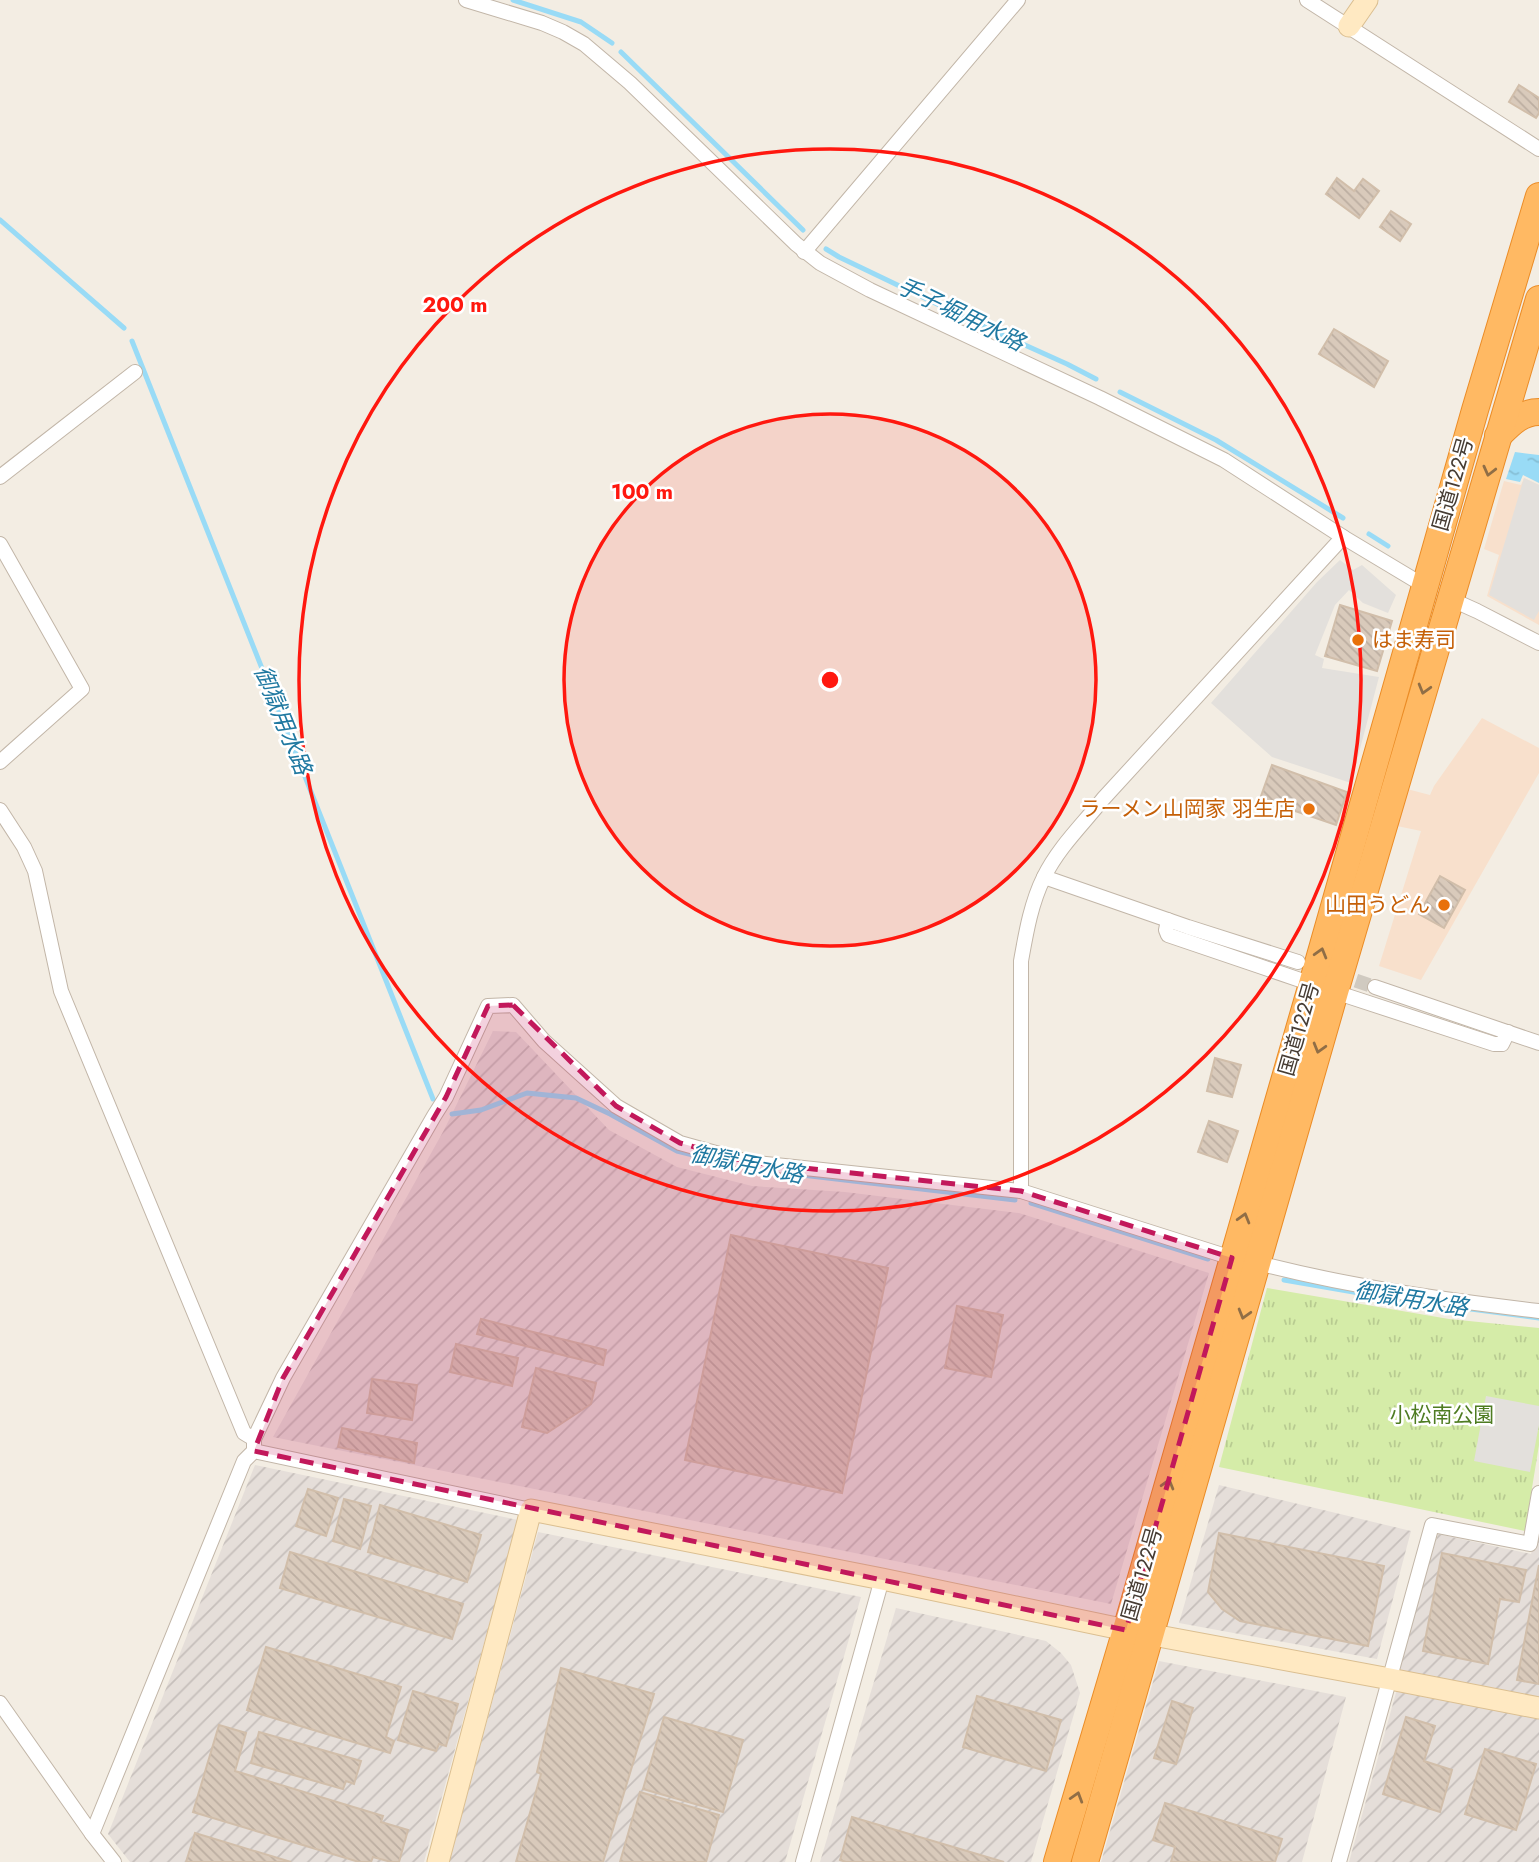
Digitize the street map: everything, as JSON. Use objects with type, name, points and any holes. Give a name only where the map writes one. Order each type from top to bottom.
[{"type":"highway","name":"国道122号","points":[[1085,1862],[1138,1632],[1232,1258],[1315,979],[1424,585],[1539,196]]},
{"type":"highway","points":[[1515,281],[1539,362]]},
{"type":"highway","name":"国道122号","points":[[1057,1862],[1138,1632],[1258,1263],[1315,979],[1451,599],[1539,299]]},
{"type":"highway","points":[[1498,436],[1514,420],[1539,412]]},
{"type":"street","points":[[466,0],[542,23],[584,44],[630,83],[804,252],[820,263],[870,290],[1088,392],[1214,455],[1424,585],[1539,643]]},
{"type":"street","points":[[804,252],[1018,0]]},
{"type":"street","points":[[1307,0],[1539,149]]},
{"type":"street","points":[[1349,26],[1367,0]]},
{"type":"street","points":[[0,477],[135,372]]},
{"type":"street","points":[[1021,1191],[1021,961],[1027,926],[1044,877],[1067,841],[1343,537]]},
{"type":"street","points":[[0,544],[82,689],[0,762]]},
{"type":"street","points":[[0,810],[24,847],[35,871],[61,991],[244,1433],[254,1445],[531,1510],[1138,1632],[1539,1709]]},
{"type":"street","points":[[1044,877],[1168,920],[1315,979],[1494,1044],[1502,1044],[1508,1032]]},
{"type":"street","points":[[1168,920],[1168,935],[1315,979]]},
{"type":"street","points":[[1375,987],[1539,1043]]},
{"type":"street","points":[[92,1833],[244,1461],[254,1445],[283,1378],[446,1097],[488,1006],[513,1005],[544,1041],[616,1107],[680,1143],[748,1161],[1021,1191],[1232,1258]]},
{"type":"street","points":[[1258,1263],[1338,1282],[1452,1301],[1539,1311]]},
{"type":"street","points":[[1339,1862],[1432,1525],[1530,1544],[1539,1493]]},
{"type":"street","points":[[438,1862],[531,1510]]},
{"type":"street","points":[[803,1862],[882,1579]]},
{"type":"street","points":[[0,1703],[114,1862]]},
{"type":"highlighted area","points":[[513,1005],[616,1106],[680,1143],[748,1162],[1021,1191],[1232,1258],[1126,1630],[254,1451],[283,1378],[446,1097],[488,1006]]},
{"type":"shaded area","points":[[1524,478],[1539,485],[1539,625],[1487,596],[1499,555],[1484,549],[1504,481],[1521,485]]},
{"type":"shaded area","points":[[1524,478],[1539,485],[1539,611],[1534,620],[1489,595]]},
{"type":"shaded area","points":[[1340,560],[1353,570],[1362,565],[1396,595],[1388,613],[1363,603],[1349,590],[1335,605],[1315,655],[1324,659],[1322,668],[1379,677],[1351,783],[1272,757],[1211,703],[1317,582]]},
{"type":"shaded area","points":[[1482,718],[1539,748],[1539,773],[1421,980],[1379,966],[1421,831],[1397,826],[1407,789],[1430,795]]},
{"type":"shaded area","points":[[493,1031],[516,1032],[609,1130],[677,1167],[752,1186],[845,1192],[1019,1213],[1209,1273],[1111,1604],[273,1437],[444,1130]]},
{"type":"shaded area","points":[[1486,1396],[1539,1406],[1539,1425],[1530,1472],[1474,1461]]},
{"type":"shaded area","points":[[255,1465],[518,1520],[424,1862],[130,1862],[108,1834]]},
{"type":"shaded area","points":[[1219,1485],[1411,1531],[1377,1659],[1179,1623]]},
{"type":"shaded area","points":[[1539,1524],[1539,1701],[1396,1674],[1438,1534],[1531,1554]]},
{"type":"shaded area","points":[[538,1532],[861,1597],[785,1862],[449,1862]]},
{"type":"shaded area","points":[[896,1608],[1046,1641],[1071,1665],[1080,1693],[1031,1862],[820,1862]]},
{"type":"shaded area","points":[[1159,1661],[1346,1697],[1302,1862],[1101,1862]]},
{"type":"shaded area","points":[[1397,1689],[1539,1719],[1539,1862],[1349,1862]]},
{"type":"green space","name":"小松南公園","points":[[1267,1288],[1449,1319],[1539,1328],[1539,1445],[1525,1531],[1219,1467]]},
{"type":"water","points":[[1515,452],[1539,455],[1539,483],[1523,475],[1520,482],[1506,479]]},
{"type":"building","points":[[1519,85],[1539,98],[1539,113],[1536,118],[1509,102]]},
{"type":"building","points":[[1337,178],[1354,191],[1363,179],[1379,191],[1359,218],[1326,194]]},
{"type":"building","points":[[1391,211],[1411,224],[1400,241],[1380,227]]},
{"type":"building","points":[[1334,329],[1388,361],[1374,387],[1319,354]]},
{"type":"building","points":[[1340,605],[1392,621],[1377,671],[1325,656]]},
{"type":"building","points":[[1272,765],[1347,792],[1336,825],[1260,799]]},
{"type":"building","points":[[1440,876],[1465,890],[1444,928],[1419,914]]},
{"type":"building","points":[[1215,1058],[1241,1065],[1232,1097],[1207,1091]]},
{"type":"building","points":[[1209,1121],[1238,1131],[1227,1162],[1198,1152]]},
{"type":"building","points":[[731,1235],[888,1268],[842,1493],[685,1460]]},
{"type":"building","points":[[957,1306],[1003,1315],[991,1377],[945,1368]]},
{"type":"building","points":[[481,1319],[606,1350],[603,1365],[477,1334]]},
{"type":"building","points":[[456,1344],[518,1358],[512,1386],[450,1372]]},
{"type":"building","points":[[536,1368],[596,1383],[591,1404],[547,1433],[522,1427]]},
{"type":"building","points":[[372,1379],[417,1385],[412,1420],[367,1413]]},
{"type":"building","points":[[342,1428],[417,1443],[414,1463],[338,1447]]},
{"type":"building","points":[[308,1489],[338,1498],[326,1536],[296,1526]]},
{"type":"building","points":[[344,1499],[371,1506],[360,1549],[333,1541]]},
{"type":"building","points":[[380,1505],[481,1535],[467,1582],[368,1552]]},
{"type":"building","points":[[1219,1533],[1384,1566],[1368,1646],[1240,1621],[1222,1609],[1208,1592]]},
{"type":"building","points":[[290,1552],[463,1604],[452,1639],[280,1588]]},
{"type":"building","points":[[1442,1553],[1526,1570],[1519,1602],[1500,1599],[1488,1664],[1423,1651]]},
{"type":"building","points":[[1539,1565],[1539,1684],[1517,1680]]},
{"type":"building","points":[[266,1647],[401,1687],[386,1737],[394,1741],[390,1753],[247,1710]]},
{"type":"building","points":[[561,1668],[654,1694],[603,1862],[516,1862],[541,1774],[537,1772]]},
{"type":"building","points":[[413,1691],[458,1704],[446,1746],[439,1744],[436,1751],[398,1740]]},
{"type":"building","points":[[977,1696],[1061,1720],[1046,1771],[963,1747]]},
{"type":"building","points":[[1172,1701],[1193,1708],[1176,1764],[1154,1758]]},
{"type":"building","points":[[664,1717],[743,1740],[723,1812],[643,1789]]},
{"type":"building","points":[[1406,1717],[1435,1726],[1424,1761],[1452,1770],[1440,1812],[1383,1794]]},
{"type":"building","points":[[219,1725],[246,1733],[235,1771],[383,1816],[381,1822],[408,1830],[399,1862],[373,1857],[371,1862],[359,1862],[193,1812]]},
{"type":"building","points":[[259,1732],[361,1761],[354,1784],[346,1781],[343,1789],[251,1763]]},
{"type":"building","points":[[1485,1749],[1536,1764],[1516,1830],[1465,1814]]},
{"type":"building","points":[[640,1792],[719,1815],[706,1862],[620,1862]]},
{"type":"building","points":[[1165,1803],[1282,1839],[1275,1862],[1171,1862],[1175,1847],[1153,1840]]},
{"type":"building","points":[[852,1817],[1004,1862],[846,1862],[840,1860]]},
{"type":"building","points":[[195,1833],[291,1862],[186,1862]]},
{"type":"waterway","name":"手子堀用水路","points":[[513,0],[581,22],[612,43]]},
{"type":"waterway","name":"手子堀用水路","points":[[621,52],[803,230]]},
{"type":"waterway","name":"御獄用水路","points":[[0,220],[124,328]]},
{"type":"waterway","name":"手子堀用水路","points":[[826,249],[1096,379]]},
{"type":"waterway","name":"御獄用水路","points":[[132,341],[433,1099]]},
{"type":"waterway","name":"手子堀用水路","points":[[1120,392],[1216,440],[1343,518]]},
{"type":"waterway","name":"手子堀用水路","points":[[1369,534],[1388,546]]},
{"type":"waterway","name":"御獄用水路","points":[[452,1114],[481,1110],[527,1093],[576,1098],[677,1151],[737,1166]]},
{"type":"waterway","name":"御獄用水路","points":[[785,1173],[1015,1200]]},
{"type":"waterway","name":"御獄用水路","points":[[1031,1203],[1208,1259]]},
{"type":"waterway","name":"御獄用水路","points":[[1284,1280],[1394,1299],[1539,1318]]},
{"type":"tunnel","points":[[1336,974],[1375,987]]},
{"type":"place","name":"はま寿司","points":[[1358,640]]},
{"type":"place","name":"ラーメン山岡家 羽生店","points":[[1309,809]]},
{"type":"place","name":"山田うどん","points":[[1444,905]]}]
